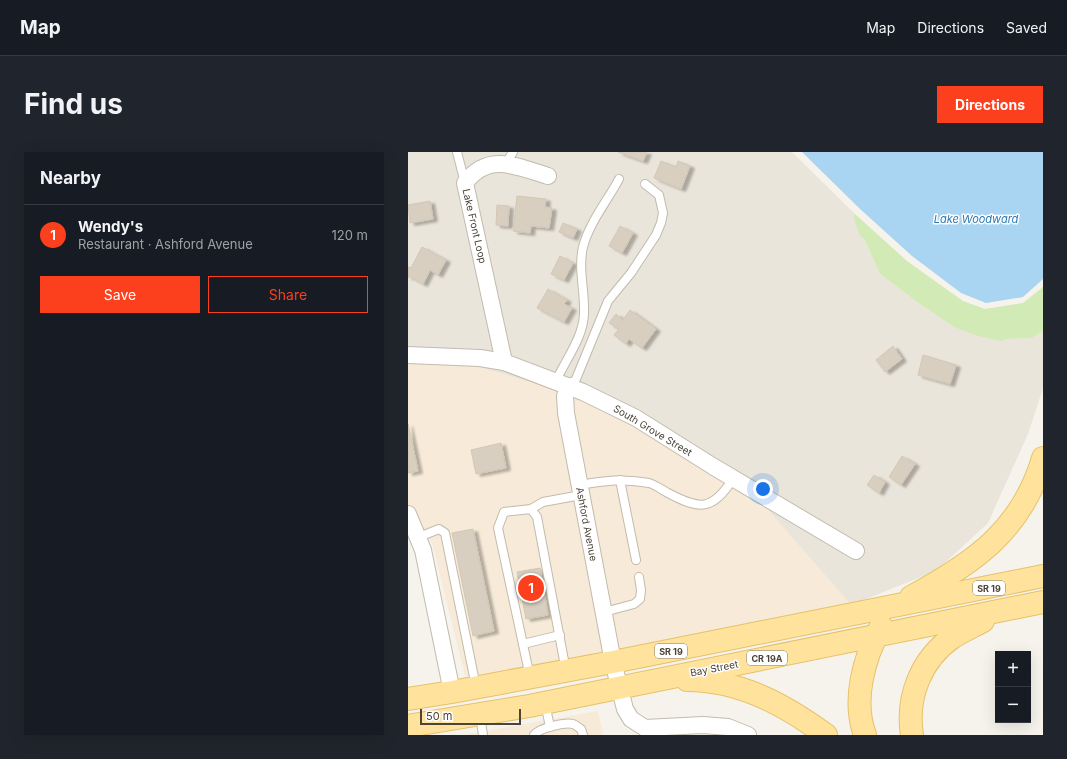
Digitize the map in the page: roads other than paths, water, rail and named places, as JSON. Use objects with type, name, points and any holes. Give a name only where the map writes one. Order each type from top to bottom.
[{"type":"main road","points":[[865,735],[861,710],[860,685],[863,671],[876,636],[891,608],[954,573],[993,542],[1010,523],[1026,498],[1037,479],[1043,458]]},
{"type":"main road","name":"SR 19","points":[[408,699],[531,678],[891,608],[1043,576]]},
{"type":"main road","name":"Bay Street","points":[[408,726],[482,725],[545,703],[1043,602]]},
{"type":"main road","points":[[912,735],[910,723],[913,695],[919,677],[927,663],[940,648],[954,637],[1002,611]]},
{"type":"main road","points":[[658,680],[697,681],[730,685],[749,691],[776,702],[799,715],[826,735]]},
{"type":"street","name":"Lake Front Loop","points":[[504,362],[465,183],[472,174],[486,163],[509,157],[548,176]]},
{"type":"street","name":"South Grove Street","points":[[408,355],[480,358],[504,362],[562,383],[636,418],[733,479],[856,551]]},
{"type":"street","name":"Ashford Avenue","points":[[562,383],[580,490],[613,662],[625,709],[631,719],[645,728],[703,725],[728,727],[748,735]]},
{"type":"street","points":[[408,514],[419,537],[426,564],[452,692]]},
{"type":"lane","points":[[457,152],[465,183]]},
{"type":"lane","points":[[620,179],[584,244],[581,266],[584,314],[582,328],[575,346],[567,357],[562,383],[576,379],[608,301],[648,248],[661,223],[663,213],[659,195],[645,184]]},
{"type":"lane","points":[[531,678],[498,528],[504,512],[531,509],[543,502],[580,490],[620,480],[651,484],[686,503],[695,506],[713,502],[722,495],[733,479]]},
{"type":"lane","points":[[620,480],[636,560]]},
{"type":"lane","points":[[531,509],[537,518],[567,671]]},
{"type":"lane","points":[[419,537],[439,529],[445,532],[476,688]]},
{"type":"lane","points":[[604,612],[634,604],[640,599],[641,590],[639,577]]},
{"type":"lane","points":[[523,644],[560,635]]},
{"type":"lane","points":[[545,703],[550,727]]},
{"type":"lane","points":[[534,735],[535,733],[550,727],[572,724],[582,729],[583,735]]},
{"type":"water","name":"Lake Woodward","points":[[802,152],[1043,152],[1043,279],[1023,297],[986,303],[961,293],[912,256],[859,208]]},
{"type":"place","name":"Wendy's","points":[[531,588]]}]
